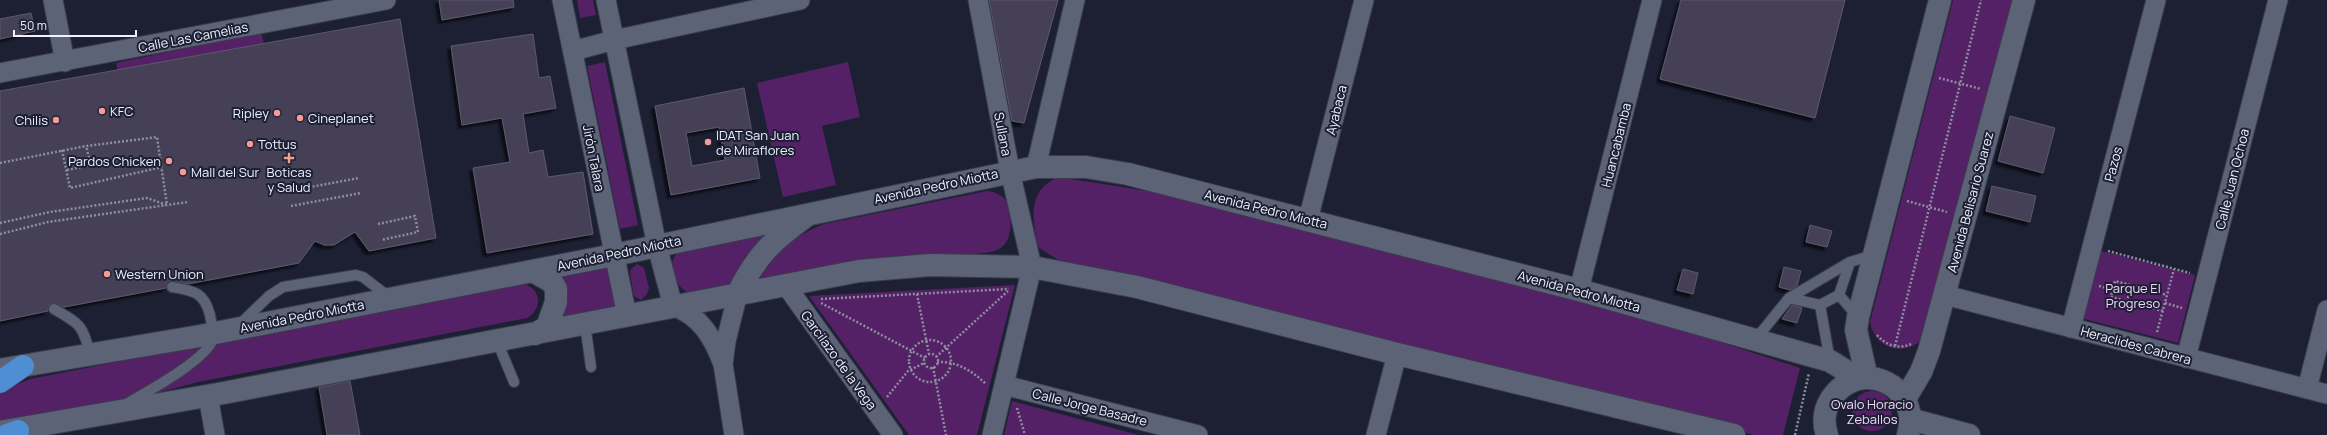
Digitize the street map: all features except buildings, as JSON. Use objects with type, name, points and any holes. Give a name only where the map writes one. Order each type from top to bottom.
[{"type":"highway","points":[[0,382],[24,366]]},
{"type":"main road","points":[[1822,429],[1828,404],[1835,392],[1846,383],[1863,378],[1856,330],[1866,323],[1873,255],[1940,0]]},
{"type":"main road","name":"Avenida Belisario Suarez","points":[[1908,418],[1945,295],[2024,0]]},
{"type":"main road","name":"Avenida Pedro Miotta","points":[[0,370],[214,333],[391,299],[614,255],[1010,171],[1036,167],[1086,167],[1128,174],[1579,290],[1830,361],[1863,378],[1885,381],[1899,392],[1908,418]]},
{"type":"main road","points":[[738,294],[749,271],[760,255],[774,240],[811,213]]},
{"type":"main road","points":[[8,433],[535,334],[859,270],[930,265],[1032,267],[1137,287],[1397,354],[1734,435]]},
{"type":"main road","points":[[533,271],[552,282],[556,290],[556,302],[547,326],[535,334]]},
{"type":"main road","points":[[1908,418],[1969,435]]},
{"type":"street","points":[[53,0],[65,62]]},
{"type":"street","name":"Calle Las Camelias","points":[[0,73],[65,62],[386,0]]},
{"type":"street","name":"Jirón Talara","points":[[562,0],[627,316]]},
{"type":"street","points":[[606,0],[657,246],[673,306],[686,311],[714,340],[723,364],[734,435]]},
{"type":"street","points":[[573,50],[800,0]]},
{"type":"street","name":"Sullana","points":[[978,0],[1010,171],[1032,267]]},
{"type":"street","points":[[1036,167],[1075,0]]},
{"type":"street","name":"Ayabaca","points":[[1308,220],[1364,0]]},
{"type":"street","name":"Huancabamba","points":[[1579,290],[1652,0]]},
{"type":"street","name":"Pazos","points":[[2071,328],[2156,0]]},
{"type":"street","name":"Calle Juan Ochoa","points":[[2186,358],[2278,0]]},
{"type":"street","points":[[992,435],[993,382],[1032,267]]},
{"type":"street","name":"Garcilazo de la Vega","points":[[785,284],[893,435]]},
{"type":"street","points":[[723,364],[728,334],[738,294]]},
{"type":"street","name":"Heraclides Cabrera","points":[[1945,295],[2327,394]]},
{"type":"street","points":[[2307,389],[2327,310]]},
{"type":"street","points":[[1376,435],[1397,354]]},
{"type":"street","name":"Calle Jorge Basadre","points":[[993,382],[1198,435]]},
{"type":"street","points":[[208,396],[215,435]]},
{"type":"lane","points":[[1755,340],[1788,298],[1850,262],[1873,255]]},
{"type":"lane","points":[[1788,298],[1820,305],[1839,295],[1850,262]]},
{"type":"lane","points":[[235,329],[269,296],[284,287],[356,274],[363,277],[391,299]]},
{"type":"lane","points":[[111,414],[185,368],[205,352],[213,340],[214,333],[207,306],[202,297],[196,292],[172,287]]},
{"type":"lane","points":[[1839,295],[1866,323]]},
{"type":"lane","points":[[1820,305],[1830,361]]},
{"type":"lane","points":[[54,309],[77,322],[84,332],[90,354]]},
{"type":"lane","points":[[586,324],[591,367]]},
{"type":"lane","points":[[497,341],[514,382]]},
{"type":"lane","points":[[0,359],[24,366]]},
{"type":"path","points":[[1895,346],[1981,0]]},
{"type":"path","points":[[1935,77],[1987,90]]},
{"type":"path","points":[[0,163],[86,146],[157,137],[167,205]]},
{"type":"path","points":[[67,170],[91,165],[86,146]]},
{"type":"path","points":[[62,150],[70,188],[162,167]]},
{"type":"path","points":[[289,191],[359,178]]},
{"type":"path","points":[[291,206],[361,193]]},
{"type":"path","points":[[0,223],[50,212],[147,198],[167,205]]},
{"type":"path","points":[[1903,200],[1949,213]]},
{"type":"path","points":[[0,234],[48,222],[188,202]]},
{"type":"path","points":[[378,224],[415,216],[418,232],[381,240]]},
{"type":"path","points":[[2092,247],[2207,277]]},
{"type":"path","points":[[2156,336],[2174,269]]},
{"type":"path","points":[[2163,311],[2111,297],[2115,281],[2167,295]]},
{"type":"path","points":[[2091,284],[2113,290]]},
{"type":"path","points":[[2127,302],[2131,285]]},
{"type":"path","points":[[925,358],[814,300],[1010,289]]},
{"type":"path","points":[[1008,297],[1010,289]]},
{"type":"path","points":[[936,357],[1010,289]]},
{"type":"path","points":[[917,294],[930,354]]},
{"type":"path","points":[[2165,303],[2185,309],[2183,315]]},
{"type":"path","points":[[1866,323],[1882,340],[1895,346],[1914,343]]},
{"type":"path","points":[[927,340],[934,340],[946,347],[950,363],[943,377],[935,381],[923,380],[917,377],[911,369],[910,358],[912,351],[921,342],[927,340]]},
{"type":"path","points":[[930,354],[936,357]]},
{"type":"path","points":[[924,363],[925,358],[930,354]]},
{"type":"path","points":[[936,357],[937,362]]},
{"type":"path","points":[[932,367],[937,362],[950,363],[993,382],[985,392]]},
{"type":"path","points":[[878,414],[896,386],[911,369],[924,363]]},
{"type":"path","points":[[924,363],[928,367],[932,367]]},
{"type":"path","points":[[932,367],[946,435]]},
{"type":"green space","points":[[577,0],[593,0],[596,15],[580,18]]},
{"type":"green space","points":[[1953,0],[2013,0],[1922,340],[1906,348],[1898,349],[1883,344],[1877,338],[1870,322]]},
{"type":"green space","points":[[261,32],[264,44],[118,71],[116,63]]},
{"type":"green space","points":[[605,62],[638,225],[620,229],[587,66]]},
{"type":"green space","points":[[848,62],[860,117],[822,126],[836,185],[783,197],[757,83]]},
{"type":"green space","points":[[1059,177],[1167,194],[1616,308],[1800,368],[1783,435],[1754,435],[1498,371],[1171,284],[1063,263],[1038,247],[1034,226],[1034,206],[1041,189]]},
{"type":"green space","points":[[987,191],[1004,198],[1009,208],[1011,225],[1009,236],[1003,246],[999,249],[985,253],[942,254],[761,279],[769,261],[785,245],[824,224]]},
{"type":"green space","points":[[766,233],[745,257],[730,287],[688,293],[682,288],[674,277],[672,271],[673,259],[683,249]]},
{"type":"green space","name":"Parque El Progreso","points":[[2098,250],[2195,275],[2178,343],[2081,318]]},
{"type":"green space","points":[[637,264],[644,268],[649,288],[647,294],[641,300],[634,296],[630,274],[631,269]]},
{"type":"green space","points":[[610,265],[619,309],[555,320],[553,277]]},
{"type":"green space","points":[[521,283],[528,285],[533,289],[538,298],[536,309],[527,318],[198,382],[81,413],[0,426],[0,392],[30,379]]},
{"type":"green space","points":[[1015,285],[977,435],[909,435],[809,296]]},
{"type":"green space","name":"Ovalo Horacio Zeballos","points":[[1876,391],[1883,394],[1889,400],[1892,411],[1891,419],[1883,428],[1876,431],[1868,431],[1861,428],[1853,419],[1852,407],[1855,400],[1864,392]]},
{"type":"green space","points":[[1012,401],[1139,435],[1004,435]]},
{"type":"place","name":"KFC","points":[[102,111]]},
{"type":"place","name":"Ripley","points":[[277,113]]},
{"type":"place","name":"Cineplanet","points":[[300,118]]},
{"type":"place","name":"Chilis","points":[[56,120]]},
{"type":"place","name":"IDAT San Juan de Miraflores","points":[[708,142]]},
{"type":"place","name":"Tottus","points":[[250,144]]},
{"type":"place","name":"Boticas y Salud","points":[[289,158]]},
{"type":"place","name":"Pardos Chicken","points":[[169,161]]},
{"type":"place","name":"Mall del Sur","points":[[183,172]]},
{"type":"place","name":"Western Union","points":[[107,274]]}]
